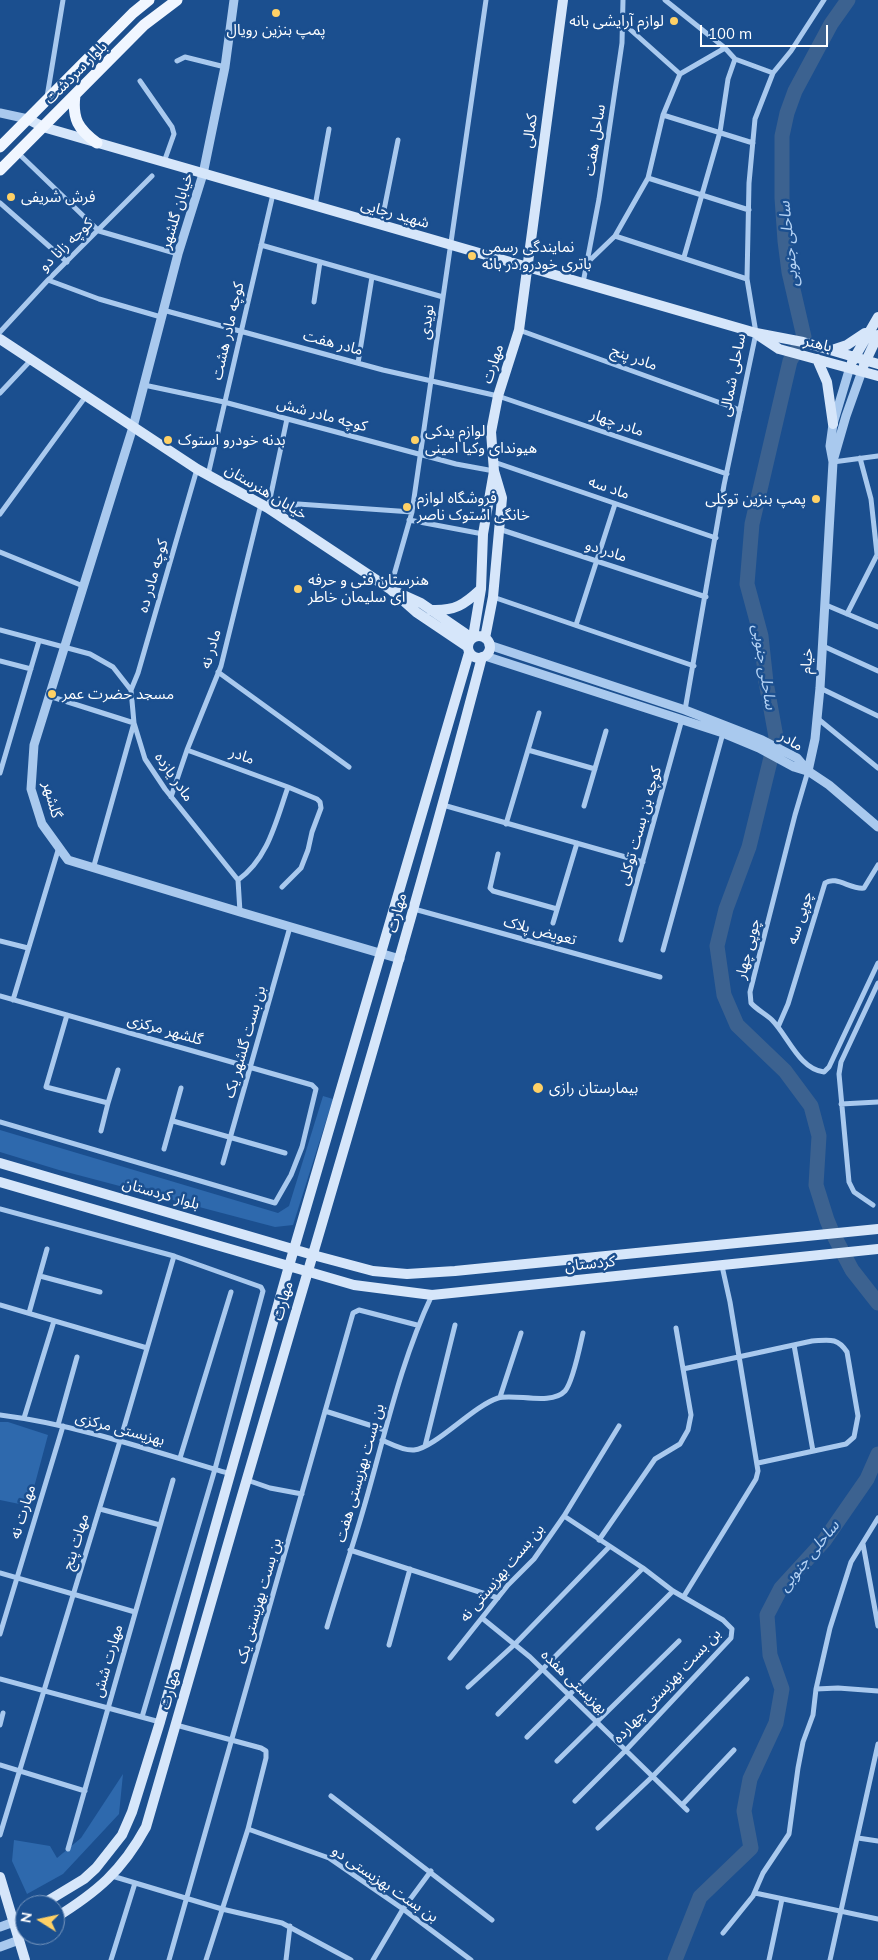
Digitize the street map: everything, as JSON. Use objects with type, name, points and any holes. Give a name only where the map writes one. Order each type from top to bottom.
[{"type":"main road","points":[[0,147],[133,13],[149,0]]},
{"type":"main road","name":"بلوار سردشت","points":[[0,170],[144,25],[177,0]]},
{"type":"main road","name":"کمالی","points":[[526,267],[563,0]]},
{"type":"main road","points":[[75,95],[73,106],[76,124],[98,143]]},
{"type":"main road","name":"شهید رجایی","points":[[28,119],[43,127],[203,174],[756,333],[783,337]]},
{"type":"main road","name":"مهارت","points":[[487,641],[502,498],[494,467],[491,432],[498,396],[519,330],[526,267]]},
{"type":"main road","points":[[862,371],[878,317]]},
{"type":"main road","points":[[832,350],[874,332]]},
{"type":"main road","name":"خیام","points":[[850,368],[854,357],[874,332]]},
{"type":"main road","name":"باهنر","points":[[756,333],[779,349],[878,376]]},
{"type":"main road","name":"باهنر","points":[[783,337],[878,364]]},
{"type":"main road","name":"خیابان هنرستان","points":[[0,339],[197,469],[278,514],[390,589],[416,612],[471,644]]},
{"type":"main road","points":[[815,358],[827,382],[833,424]]},
{"type":"main road","name":"مهارت","points":[[57,1895],[90,1874],[122,1835],[132,1812],[160,1722],[289,1266],[471,644],[481,589],[483,534],[494,467]]},
{"type":"main road","name":"خیابان هنرستان","points":[[390,589],[431,610],[471,644]]},
{"type":"main road","points":[[431,610],[444,610],[465,604],[481,589]]},
{"type":"main road","points":[[479,636],[487,641],[489,650],[483,656],[473,656],[471,644],[479,636]]},
{"type":"main road","name":"مهارت","points":[[65,1911],[94,1892],[112,1876],[127,1858],[146,1827],[400,959],[483,656]]},
{"type":"main road","name":"بلوار کردستان","points":[[0,1163],[313,1255]]},
{"type":"main road","points":[[0,1182],[308,1272]]},
{"type":"main road","name":"کردستان","points":[[313,1255],[373,1271],[407,1274],[455,1271],[878,1229]]},
{"type":"main road","name":"کردستان","points":[[308,1272],[354,1285],[432,1295],[878,1249]]},
{"type":"main road","points":[[231,1474],[246,1480]]},
{"type":"main road","points":[[160,1722],[176,1725]]},
{"type":"main road","points":[[0,1876],[14,1922]]},
{"type":"main road","points":[[24,1945],[25,1960]]},
{"type":"street","points":[[47,100],[63,0]]},
{"type":"street","name":"خیابان گلشهر","points":[[133,427],[178,254],[203,174],[225,66],[234,0]]},
{"type":"street","name":"نویدی","points":[[409,520],[412,512],[432,380],[486,0]]},
{"type":"street","name":"ساحل هفت","points":[[583,283],[621,53],[623,0]]},
{"type":"street","points":[[665,0],[725,48],[735,59],[773,73]]},
{"type":"street","name":"ساحلی شمالی","points":[[684,714],[727,474],[756,333],[747,279],[755,119],[773,73],[796,43],[824,0]]},
{"type":"street","points":[[623,23],[680,74]]},
{"type":"street","points":[[587,264],[615,236],[648,178],[663,115],[680,74],[725,48]]},
{"type":"street","points":[[177,61],[186,57],[225,66]]},
{"type":"street","points":[[684,257],[720,132],[727,86],[735,59]]},
{"type":"street","points":[[140,81],[172,127],[174,134],[164,162]]},
{"type":"street","name":"شهید رجایی","points":[[0,113],[28,119]]},
{"type":"street","points":[[663,115],[753,143]]},
{"type":"street","points":[[315,206],[330,130]]},
{"type":"street","points":[[381,225],[398,140]]},
{"type":"street","points":[[17,153],[99,231],[178,254]]},
{"type":"street","name":"کوچه زانا دو","points":[[0,332],[48,280],[152,176]]},
{"type":"street","points":[[648,178],[749,210]]},
{"type":"street","name":"کوچه مادر هشت","points":[[208,475],[273,194]]},
{"type":"street","points":[[0,203],[67,262]]},
{"type":"street","points":[[615,236],[747,279]]},
{"type":"street","points":[[261,245],[443,297]]},
{"type":"street","points":[[314,302],[320,262]]},
{"type":"street","points":[[358,363],[372,277]]},
{"type":"street","name":"مادر هفت","points":[[48,280],[99,299],[240,331],[358,363],[498,396]]},
{"type":"street","name":"مادر پنج","points":[[519,330],[740,410]]},
{"type":"street","points":[[0,393],[31,360]]},
{"type":"street","name":"خیام","points":[[833,462],[830,446],[833,424],[850,368]]},
{"type":"street","name":"خیام","points":[[808,771],[816,738],[826,605],[833,462],[846,416],[862,371]]},
{"type":"street","name":"کوچه مادر شش","points":[[144,385],[224,402],[456,464],[494,467]]},
{"type":"street","points":[[0,514],[86,396]]},
{"type":"street","name":"مادر چهار","points":[[498,396],[727,474]]},
{"type":"street","name":"مادر نه","points":[[171,797],[187,750],[218,672],[265,506],[287,419]]},
{"type":"street","name":"گلشهر","points":[[133,427],[34,745],[31,789],[42,824],[68,860],[381,954]]},
{"type":"street","points":[[833,462],[878,456]]},
{"type":"street","points":[[847,614],[878,554],[871,499],[860,458]]},
{"type":"street","name":"ماد سه","points":[[494,467],[615,504],[716,538]]},
{"type":"street","name":"کوچه مادر ده","points":[[131,690],[138,673],[197,469]]},
{"type":"street","points":[[278,514],[298,504],[412,512]]},
{"type":"street","points":[[576,625],[615,504]]},
{"type":"street","points":[[390,589],[409,520],[483,534]]},
{"type":"street","name":"مادر دو","points":[[499,529],[706,597]]},
{"type":"street","points":[[0,552],[83,586]]},
{"type":"street","points":[[493,597],[694,666]]},
{"type":"street","points":[[826,605],[878,627]]},
{"type":"street","points":[[0,630],[90,654],[113,667],[131,690]]},
{"type":"street","points":[[0,773],[39,641]]},
{"type":"street","name":"مادر","points":[[487,641],[760,744],[781,760],[808,771]]},
{"type":"street","points":[[823,646],[878,670]]},
{"type":"street","name":"مادر","points":[[483,656],[684,714],[723,733],[783,750],[796,758],[808,771]]},
{"type":"street","points":[[0,661],[31,669]]},
{"type":"street","points":[[218,672],[349,767]]},
{"type":"street","points":[[820,688],[878,716]]},
{"type":"street","name":"مادر یازده","points":[[131,690],[134,723],[145,759],[171,797],[238,880]]},
{"type":"street","points":[[49,696],[134,723],[93,869]]},
{"type":"street","points":[[506,824],[538,713]]},
{"type":"street","name":"کوچه بن بست توکلی","points":[[621,940],[684,714]]},
{"type":"street","points":[[817,718],[878,768]]},
{"type":"street","points":[[584,806],[606,731]]},
{"type":"street","points":[[663,950],[723,733]]},
{"type":"street","name":"مادر","points":[[187,750],[288,787],[320,802],[321,808],[301,868],[282,887]]},
{"type":"street","points":[[528,750],[595,769]]},
{"type":"street","points":[[808,771],[828,785],[878,827]]},
{"type":"street","name":"چوپی چهار","points":[[808,771],[784,858],[750,998],[754,1006],[778,1027],[804,1062],[819,1071],[827,1070],[878,963]]},
{"type":"street","points":[[240,912],[238,880],[249,872],[264,853],[288,787]]},
{"type":"street","points":[[443,805],[642,862]]},
{"type":"street","points":[[553,924],[576,843]]},
{"type":"street","points":[[13,1000],[59,847]]},
{"type":"street","points":[[498,854],[490,888],[493,891],[557,909]]},
{"type":"street","name":"چوپی سه","points":[[778,1027],[788,1004],[825,882],[833,880],[858,889],[864,888],[878,865]]},
{"type":"street","name":"تعویض پلاک","points":[[414,909],[660,977]]},
{"type":"street","name":"بن بست گلشهر یک","points":[[223,1163],[290,927]]},
{"type":"street","points":[[0,941],[28,948]]},
{"type":"street","points":[[381,954],[400,959]]},
{"type":"street","points":[[873,1205],[854,1192],[849,1182],[839,1074],[842,1062],[878,983]]},
{"type":"street","name":"گلشهر مرکزی","points":[[0,1122],[275,1203],[295,1166],[316,1089],[312,1085],[250,1067],[13,1000],[1,999]]},
{"type":"street","points":[[67,1015],[46,1087],[108,1103]]},
{"type":"street","points":[[101,1131],[118,1070]]},
{"type":"street","points":[[164,1149],[181,1088]]},
{"type":"street","points":[[841,1104],[878,1102]]},
{"type":"street","points":[[173,1121],[285,1153]]},
{"type":"street","points":[[0,1209],[174,1256],[261,1287],[263,1291],[215,1469],[142,1717]]},
{"type":"street","points":[[29,1313],[47,1249]]},
{"type":"street","name":"مهات پنج","points":[[0,1835],[120,1442],[174,1256]]},
{"type":"street","points":[[564,1516],[643,1568],[673,1591],[684,1596],[756,1479],[758,1463],[722,1266]]},
{"type":"street","points":[[40,1276],[100,1292]]},
{"type":"street","points":[[180,1458],[231,1292]]},
{"type":"street","name":"بن بست بهزیستی هفت","points":[[327,1627],[417,1325],[432,1295]]},
{"type":"street","points":[[0,1305],[147,1348]]},
{"type":"street","name":"بن بست بهزیستی یک","points":[[169,1960],[355,1311],[359,1310],[417,1325]]},
{"type":"street","points":[[24,1418],[54,1321]]},
{"type":"street","points":[[425,1446],[455,1325]]},
{"type":"street","points":[[599,1540],[651,1463],[680,1444],[688,1430],[691,1415],[676,1328]]},
{"type":"street","points":[[382,1440],[414,1450],[425,1446],[472,1412],[500,1398],[557,1396],[565,1391],[570,1381],[583,1333]]},
{"type":"street","points":[[500,1398],[521,1334]]},
{"type":"street","points":[[683,1368],[812,1341],[832,1340],[842,1344],[847,1352],[858,1416],[854,1437],[846,1444],[758,1463]]},
{"type":"street","points":[[794,1345],[813,1451]]},
{"type":"street","name":"مهارت نه","points":[[0,1634],[60,1425],[77,1356]]},
{"type":"street","points":[[325,1412],[385,1430]]},
{"type":"street","name":"بهزیستی مرکزی","points":[[0,1415],[60,1425],[231,1474]]},
{"type":"street","name":"بن بست بهزیستی نه","points":[[450,1658],[524,1567],[534,1559],[564,1516],[619,1426]]},
{"type":"street","name":"مهارت شش","points":[[68,1849],[173,1480]]},
{"type":"street","points":[[246,1480],[270,1488],[302,1494]]},
{"type":"street","points":[[100,1508],[160,1525]]},
{"type":"street","points":[[723,1933],[755,1893],[763,1873],[789,1834],[798,1768],[813,1715],[816,1689],[830,1628],[851,1562],[878,1518]]},
{"type":"street","points":[[863,1544],[878,1626]]},
{"type":"street","points":[[468,1687],[515,1644],[610,1547]]},
{"type":"street","points":[[350,1550],[498,1598]]},
{"type":"street","points":[[498,1714],[643,1568]]},
{"type":"street","points":[[389,1645],[410,1569]]},
{"type":"street","points":[[0,1573],[136,1612]]},
{"type":"street","points":[[528,1737],[673,1591]]},
{"type":"street","name":"بن بست بهزیستی چهارده","points":[[574,1801],[626,1750],[732,1635],[732,1629],[728,1624],[684,1596]]},
{"type":"street","name":"بهزیستی هفده","points":[[482,1618],[543,1669],[688,1810]]},
{"type":"street","points":[[557,1761],[679,1640]]},
{"type":"street","points":[[0,1679],[160,1722]]},
{"type":"street","points":[[598,1828],[653,1776],[747,1679]]},
{"type":"street","points":[[816,1689],[838,1688],[878,1691]]},
{"type":"street","points":[[0,1725],[3,1713]]},
{"type":"street","points":[[176,1725],[266,1751],[266,1758],[248,1829],[206,1960]]},
{"type":"street","points":[[830,1960],[878,1744]]},
{"type":"street","points":[[682,1805],[734,1750]]},
{"type":"street","points":[[0,1765],[85,1791]]},
{"type":"street","points":[[331,1796],[431,1871],[492,1920]]},
{"type":"street","name":"بن بست بهزیستی دو","points":[[248,1829],[329,1858],[403,1909],[471,1960]]},
{"type":"street","points":[[858,1838],[878,1841]]},
{"type":"street","points":[[373,1960],[403,1909],[431,1871]]},
{"type":"street","points":[[112,1876],[222,1909],[282,1923],[351,1960]]},
{"type":"street","points":[[111,1960],[135,1884]]},
{"type":"street","points":[[755,1893],[878,1919]]},
{"type":"street","points":[[769,1960],[782,1899]]},
{"type":"street","points":[[0,1927],[14,1922]]},
{"type":"street","points":[[286,1960],[290,1926]]},
{"type":"street","points":[[0,1947],[15,1940]]},
{"type":"shaded area","points":[[323,1096],[333,1099],[293,1225],[275,1227],[59,1170],[0,1152],[0,1130],[278,1213],[289,1206]]},
{"type":"shaded area","points":[[0,1422],[8,1422],[48,1435],[29,1506],[0,1500]]},
{"type":"shaded area","points":[[123,1774],[119,1814],[63,1874],[27,1894],[12,1861],[14,1840],[50,1846],[57,1858],[81,1838]]},
{"type":"waterway","name":"ساحلی جنوبی","points":[[848,0],[831,24],[795,91],[787,113],[782,136],[782,198],[785,241],[789,272],[804,337],[790,361],[752,524],[747,584],[761,636],[766,682],[776,737],[749,847],[726,909],[717,946],[724,995],[737,1025],[785,1071],[811,1106],[819,1136],[816,1185],[827,1220],[852,1270],[878,1303]]},
{"type":"waterway","name":"ساحلی جنوبی","points":[[675,1960],[700,1897],[751,1848],[744,1811],[750,1779],[776,1723],[782,1689],[770,1655],[767,1615],[781,1588],[824,1541],[867,1479],[878,1454]]},
{"type":"place","name":"پمپ بنزین رویال","points":[[276,13]]},
{"type":"place","name":"لوازم آرایشی بانه","points":[[674,21]]},
{"type":"place","name":"فرش شریفی","points":[[11,197]]},
{"type":"place","name":"نمایندگی رسمی باتری خودرو در بانه","points":[[472,256]]},
{"type":"place","name":"بدنه خودرو استوک","points":[[168,440]]},
{"type":"place","name":"لوازم یدکى هیونداى وکیا امینى","points":[[415,440]]},
{"type":"place","name":"پمپ بنزین توکلی","points":[[816,499]]},
{"type":"place","name":"فروشگاه لوازم خانگى استوک ناصر","points":[[407,507]]},
{"type":"place","name":"هنرستان فنی و حرفه ای سلیمان خاطر","points":[[298,589]]},
{"type":"place","name":"مسجد حضرت عمر","points":[[52,694]]},
{"type":"place","name":"بیمارستان رازی","points":[[538,1088]]}]
